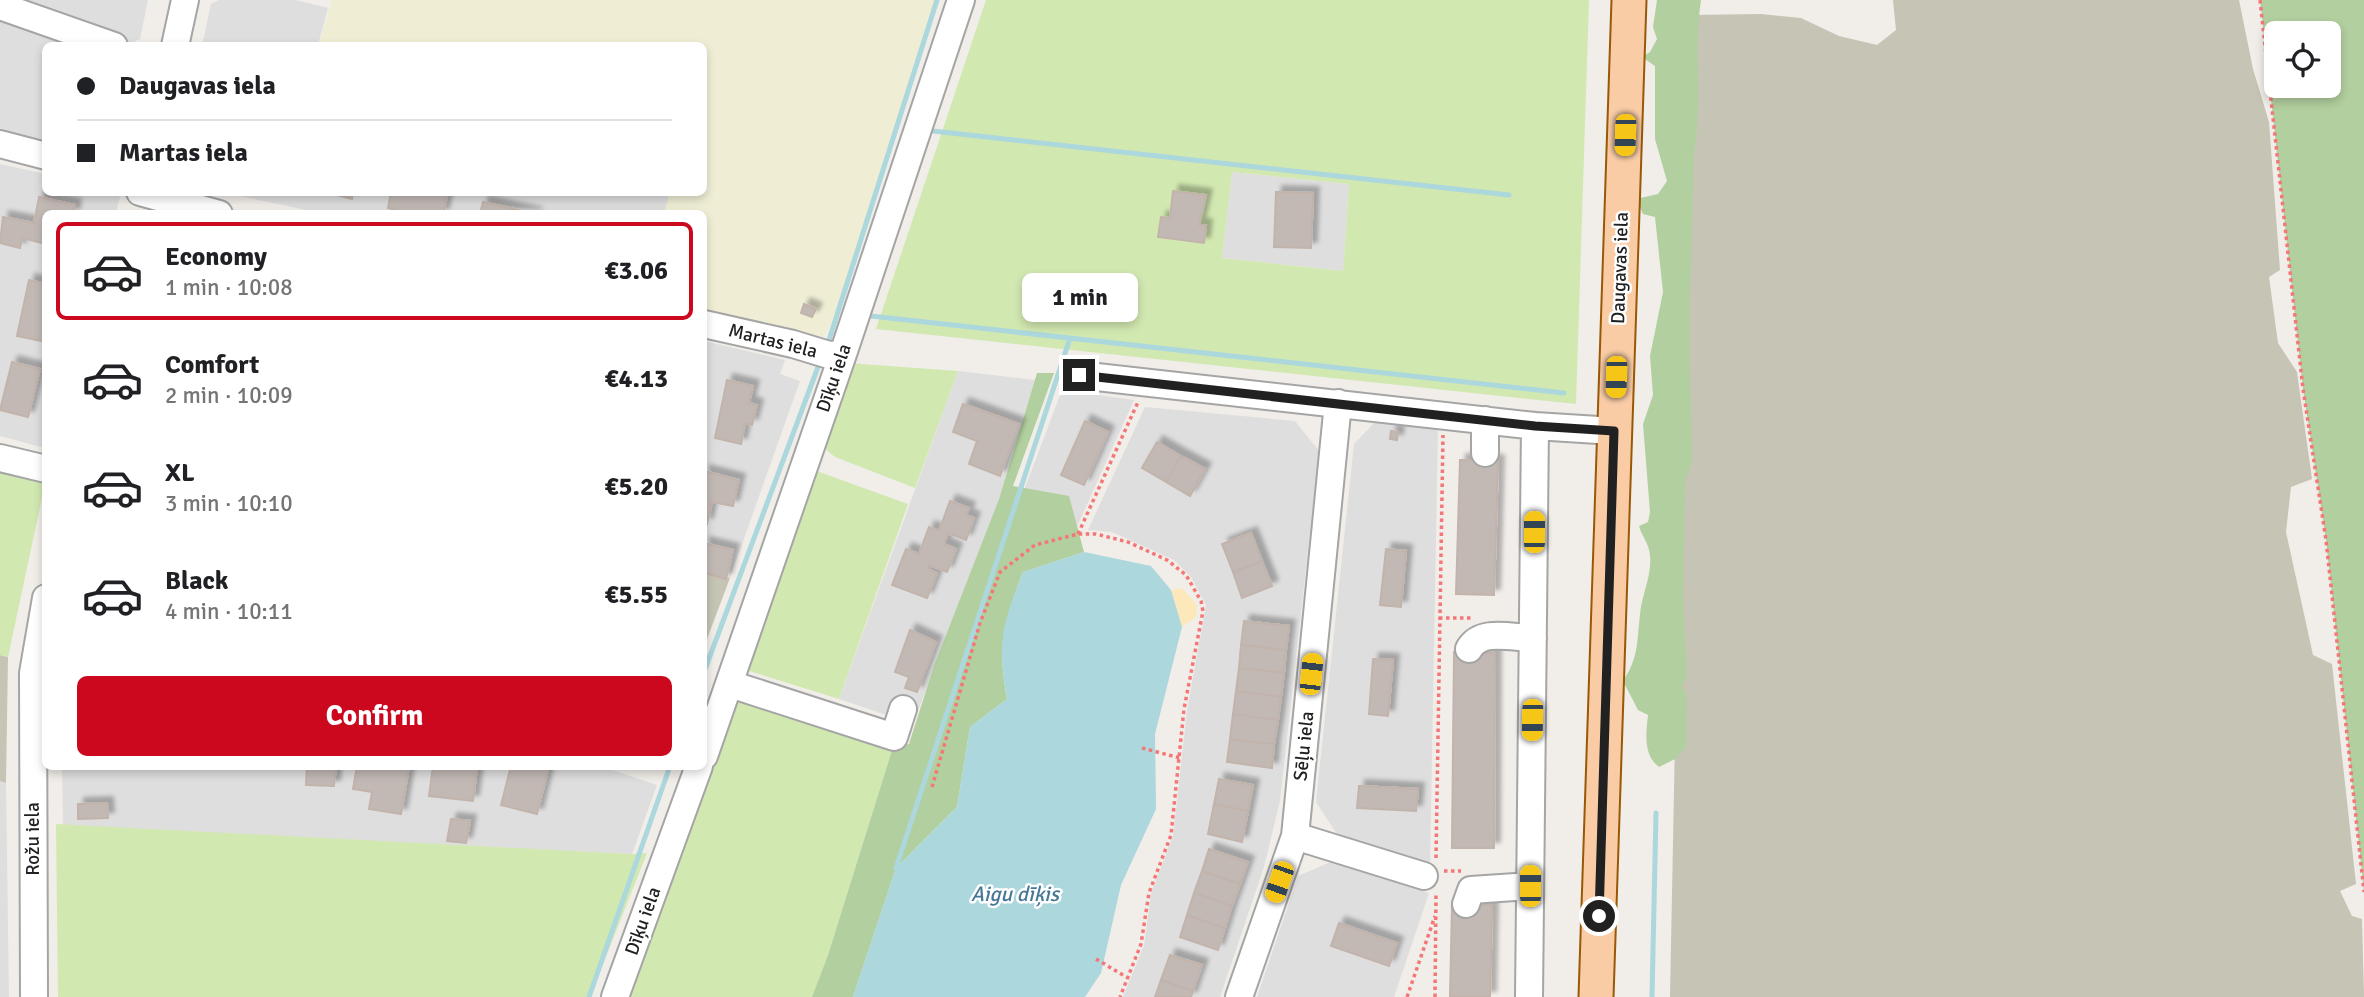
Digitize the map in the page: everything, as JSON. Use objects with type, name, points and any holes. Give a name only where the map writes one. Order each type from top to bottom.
[{"type":"main road","name":"Daugavas iela","points":[[1596,997],[1629,0]]},
{"type":"street","points":[[176,42],[185,0]]},
{"type":"street","name":"Dīķu iela","points":[[707,747],[843,354],[961,0]]},
{"type":"street","points":[[0,6],[103,42]]},
{"type":"street","points":[[0,144],[42,155]]},
{"type":"street","points":[[154,196],[204,210]]},
{"type":"street","name":"Martas iela","points":[[707,325],[829,355],[843,354]]},
{"type":"street","points":[[1079,375],[1146,385],[1535,426],[1614,431]]},
{"type":"street","name":"Sēļu iela","points":[[1239,997],[1295,836],[1338,404]]},
{"type":"street","points":[[1485,420],[1485,453]]},
{"type":"street","points":[[1529,997],[1535,426]]},
{"type":"street","points":[[0,458],[42,468]]},
{"type":"street","points":[[1469,649],[1474,641],[1484,636],[1533,638]]},
{"type":"street","name":"Rožu iela","points":[[34,997],[39,673],[42,640]]},
{"type":"street","points":[[730,684],[894,737],[903,709]]},
{"type":"street","name":"Dīķu iela","points":[[615,997],[698,770]]},
{"type":"street","points":[[1295,836],[1432,880]]},
{"type":"street","points":[[1466,904],[1471,890],[1480,887],[1530,886]]},
{"type":"path","points":[[2260,0],[2303,389],[2326,540],[2364,892]]},
{"type":"path","points":[[1078,534],[1146,385]]},
{"type":"path","points":[[1435,997],[1436,913],[1432,880],[1444,416]]},
{"type":"path","points":[[932,787],[980,623],[1000,572],[1035,545],[1078,534],[1096,534],[1128,542],[1167,560],[1186,575],[1201,601],[1199,637],[1184,709],[1171,835],[1149,893],[1141,944],[1120,997]]},
{"type":"path","points":[[1142,748],[1180,758]]},
{"type":"path","points":[[1407,997],[1436,913]]},
{"type":"path","points":[[1096,959],[1128,978]]},
{"type":"shaded area","points":[[10,0],[148,0],[140,39],[128,42]]},
{"type":"shaded area","points":[[219,0],[296,0],[328,8],[319,42],[203,42],[211,4]]},
{"type":"shaded area","points":[[1893,0],[2239,0],[2253,69],[2269,122],[2280,270],[2269,277],[2278,343],[2297,372],[2312,479],[2291,487],[2286,532],[2313,655],[2332,664],[2356,884],[2340,891],[2352,916],[2362,919],[2364,997],[1670,997],[1689,15],[1761,14],[1801,18],[1839,36],[1877,45],[1896,30]]},
{"type":"shaded area","points":[[0,15],[80,42],[42,42],[42,143],[0,133]]},
{"type":"shaded area","points":[[0,164],[42,173],[42,196],[120,196],[117,210],[42,210],[42,447],[0,436]]},
{"type":"shaded area","points":[[1232,172],[1349,184],[1343,271],[1222,258]]},
{"type":"shaded area","points":[[240,196],[669,197],[665,210],[306,210]]},
{"type":"shaded area","points":[[707,342],[785,360],[780,374],[800,381],[730,578],[707,572]]},
{"type":"shaded area","points":[[958,371],[1035,380],[999,499],[913,724],[839,699]]},
{"type":"shaded area","points":[[1062,390],[1134,400],[1076,529],[1017,509]]},
{"type":"shaded area","points":[[1145,407],[1295,421],[1319,451],[1280,801],[1264,867],[1220,997],[1123,997],[1144,945],[1151,894],[1173,836],[1187,711],[1206,605],[1191,577],[1174,560],[1112,532],[1088,530]]},
{"type":"shaded area","points":[[1375,422],[1438,428],[1430,865],[1337,834],[1316,802],[1354,444]]},
{"type":"shaded area","points":[[707,572],[730,578],[707,639]]},
{"type":"shaded area","points":[[0,655],[8,657],[6,783],[0,781]]},
{"type":"shaded area","points":[[62,770],[613,770],[657,785],[632,854],[63,826]]},
{"type":"shaded area","points":[[0,781],[6,783],[9,997],[0,997]]},
{"type":"shaded area","points":[[1333,861],[1429,893],[1394,997],[1257,997],[1298,876]]},
{"type":"green space","points":[[332,0],[937,0],[839,312],[823,337],[707,311],[707,210],[665,210],[669,197],[664,196],[707,196],[707,42],[319,42]]},
{"type":"green space","points":[[986,0],[1589,0],[1576,404],[876,329]],"holes":[[[1232,172],[1349,184],[1343,271],[1222,258]]]},
{"type":"green space","points":[[1657,0],[1701,0],[1689,328],[1692,462],[1685,481],[1683,600],[1687,675],[1682,686],[1687,696],[1686,747],[1675,759],[1659,767],[1648,750],[1648,715],[1638,710],[1623,681],[1635,657],[1650,563],[1648,547],[1639,526],[1648,522],[1650,512],[1643,424],[1653,395],[1650,356],[1663,292],[1655,217],[1643,214],[1636,199],[1658,194],[1667,181],[1655,139],[1655,66],[1642,57],[1650,52],[1657,39],[1653,27]]},
{"type":"green space","points":[[2260,0],[2364,0],[2364,892],[2326,540],[2303,389],[2271,98],[2341,98],[2341,21],[2264,21],[2264,36]]},
{"type":"green space","points":[[848,363],[958,371],[915,488],[835,457],[823,447]]},
{"type":"green space","points":[[1037,373],[1054,373],[1013,486],[1069,496],[1084,552],[1023,572],[1011,606],[1002,648],[1007,699],[970,727],[957,807],[896,868],[853,997],[812,997],[828,955],[893,747],[909,744],[934,666],[999,499]]},
{"type":"green space","points":[[0,468],[42,478],[42,498],[8,657],[0,655]]},
{"type":"green space","points":[[811,469],[908,504],[839,699],[743,669]]},
{"type":"green space","points":[[735,695],[893,747],[828,955],[812,997],[621,997]]},
{"type":"green space","points":[[56,824],[647,853],[590,997],[58,997]]},
{"type":"sand","points":[[1182,588],[1197,605],[1196,617],[1182,627],[1171,590]]},
{"type":"water","name":"Aigu dīķis","points":[[1084,552],[1151,566],[1171,590],[1182,627],[1155,734],[1156,809],[1121,885],[1101,973],[1085,997],[853,997],[896,868],[957,807],[970,727],[1007,699],[1002,662],[1003,634],[1023,572]]},
{"type":"building","points":[[1173,191],[1206,195],[1199,225],[1206,225],[1204,243],[1158,237],[1161,217],[1170,218]]},
{"type":"building","points":[[1276,192],[1313,193],[1311,248],[1274,247]]},
{"type":"building","points":[[390,196],[447,196],[444,210],[388,208]]},
{"type":"building","points":[[39,197],[75,205],[74,210],[42,210],[42,243],[22,238],[20,248],[0,243],[3,217],[34,223]]},
{"type":"building","points":[[483,202],[519,210],[481,210]]},
{"type":"building","points":[[29,280],[42,283],[42,341],[17,336]]},
{"type":"building","points":[[804,304],[816,309],[812,317],[801,313]]},
{"type":"building","points":[[12,362],[40,369],[28,417],[0,410]]},
{"type":"building","points":[[727,380],[753,386],[749,403],[757,405],[752,425],[745,423],[741,444],[715,438]]},
{"type":"building","points":[[963,404],[1019,424],[1000,476],[969,464],[977,441],[953,432]]},
{"type":"building","points":[[1085,421],[1108,432],[1084,485],[1061,475]]},
{"type":"building","points":[[1391,431],[1398,432],[1397,440],[1390,439]]},
{"type":"building","points":[[1157,442],[1181,456],[1166,482],[1142,468]]},
{"type":"building","points":[[1181,456],[1205,469],[1190,496],[1166,482]]},
{"type":"building","points":[[1460,460],[1498,461],[1494,595],[1456,594]]},
{"type":"building","points":[[707,472],[739,480],[733,506],[712,502],[707,524]]},
{"type":"building","points":[[950,501],[969,508],[966,515],[974,518],[966,540],[948,533],[944,544],[956,549],[947,572],[929,565],[928,569],[937,573],[927,598],[892,585],[906,549],[919,554],[929,527],[939,531]]},
{"type":"building","points":[[1251,533],[1262,561],[1233,572],[1222,544]]},
{"type":"building","points":[[707,544],[733,550],[726,579],[707,574]]},
{"type":"building","points":[[1386,549],[1406,551],[1401,607],[1380,605]]},
{"type":"building","points":[[1262,561],[1272,586],[1242,598],[1233,572]]},
{"type":"building","points":[[1244,621],[1289,626],[1286,650],[1241,645]]},
{"type":"building","points":[[910,630],[936,642],[917,692],[905,688],[909,677],[895,672]]},
{"type":"building","points":[[1241,645],[1286,650],[1284,673],[1239,668]]},
{"type":"building","points":[[1454,652],[1495,653],[1494,848],[1452,848]]},
{"type":"building","points":[[1373,659],[1393,660],[1388,716],[1369,714]]},
{"type":"building","points":[[1239,668],[1284,673],[1281,697],[1236,691]]},
{"type":"building","points":[[1236,691],[1281,697],[1278,720],[1233,714]]},
{"type":"building","points":[[1233,714],[1278,720],[1274,744],[1230,739]]},
{"type":"building","points":[[1230,739],[1274,744],[1272,768],[1227,762]]},
{"type":"building","points":[[307,770],[336,770],[334,786],[306,785]]},
{"type":"building","points":[[356,770],[408,770],[401,814],[369,809],[372,792],[353,789]]},
{"type":"building","points":[[432,770],[477,770],[473,801],[429,796]]},
{"type":"building","points":[[510,770],[548,770],[537,814],[501,805]]},
{"type":"building","points":[[1219,779],[1253,785],[1248,811],[1214,804]]},
{"type":"building","points":[[1359,786],[1418,789],[1416,811],[1357,808]]},
{"type":"building","points":[[107,803],[108,818],[78,819],[78,804]]},
{"type":"building","points":[[1214,804],[1248,811],[1242,842],[1208,834]]},
{"type":"building","points":[[451,819],[470,821],[466,843],[447,841]]},
{"type":"building","points":[[1209,849],[1248,862],[1240,884],[1202,871]]},
{"type":"building","points":[[1202,871],[1240,884],[1232,906],[1194,893]]},
{"type":"building","points":[[1194,893],[1232,906],[1225,928],[1187,915]]},
{"type":"building","points":[[1452,904],[1492,905],[1490,997],[1450,997]]},
{"type":"building","points":[[1187,915],[1225,928],[1218,950],[1180,937]]},
{"type":"building","points":[[1339,923],[1397,943],[1389,966],[1331,946]]},
{"type":"building","points":[[1170,955],[1202,965],[1193,991],[1161,980]]},
{"type":"building","points":[[1161,980],[1193,991],[1191,997],[1155,997]]},
{"type":"waterway","points":[[829,340],[937,0]]},
{"type":"waterway","points":[[933,131],[1509,195]]},
{"type":"waterway","points":[[871,316],[1564,393]]},
{"type":"waterway","points":[[896,868],[1070,338]]},
{"type":"waterway","points":[[707,664],[818,367]]},
{"type":"waterway","points":[[589,997],[669,770]]},
{"type":"waterway","points":[[1652,997],[1656,813]]},
{"type":"route","points":[[1079,375],[1146,385],[1535,426],[1614,431],[1599,916]]}]
